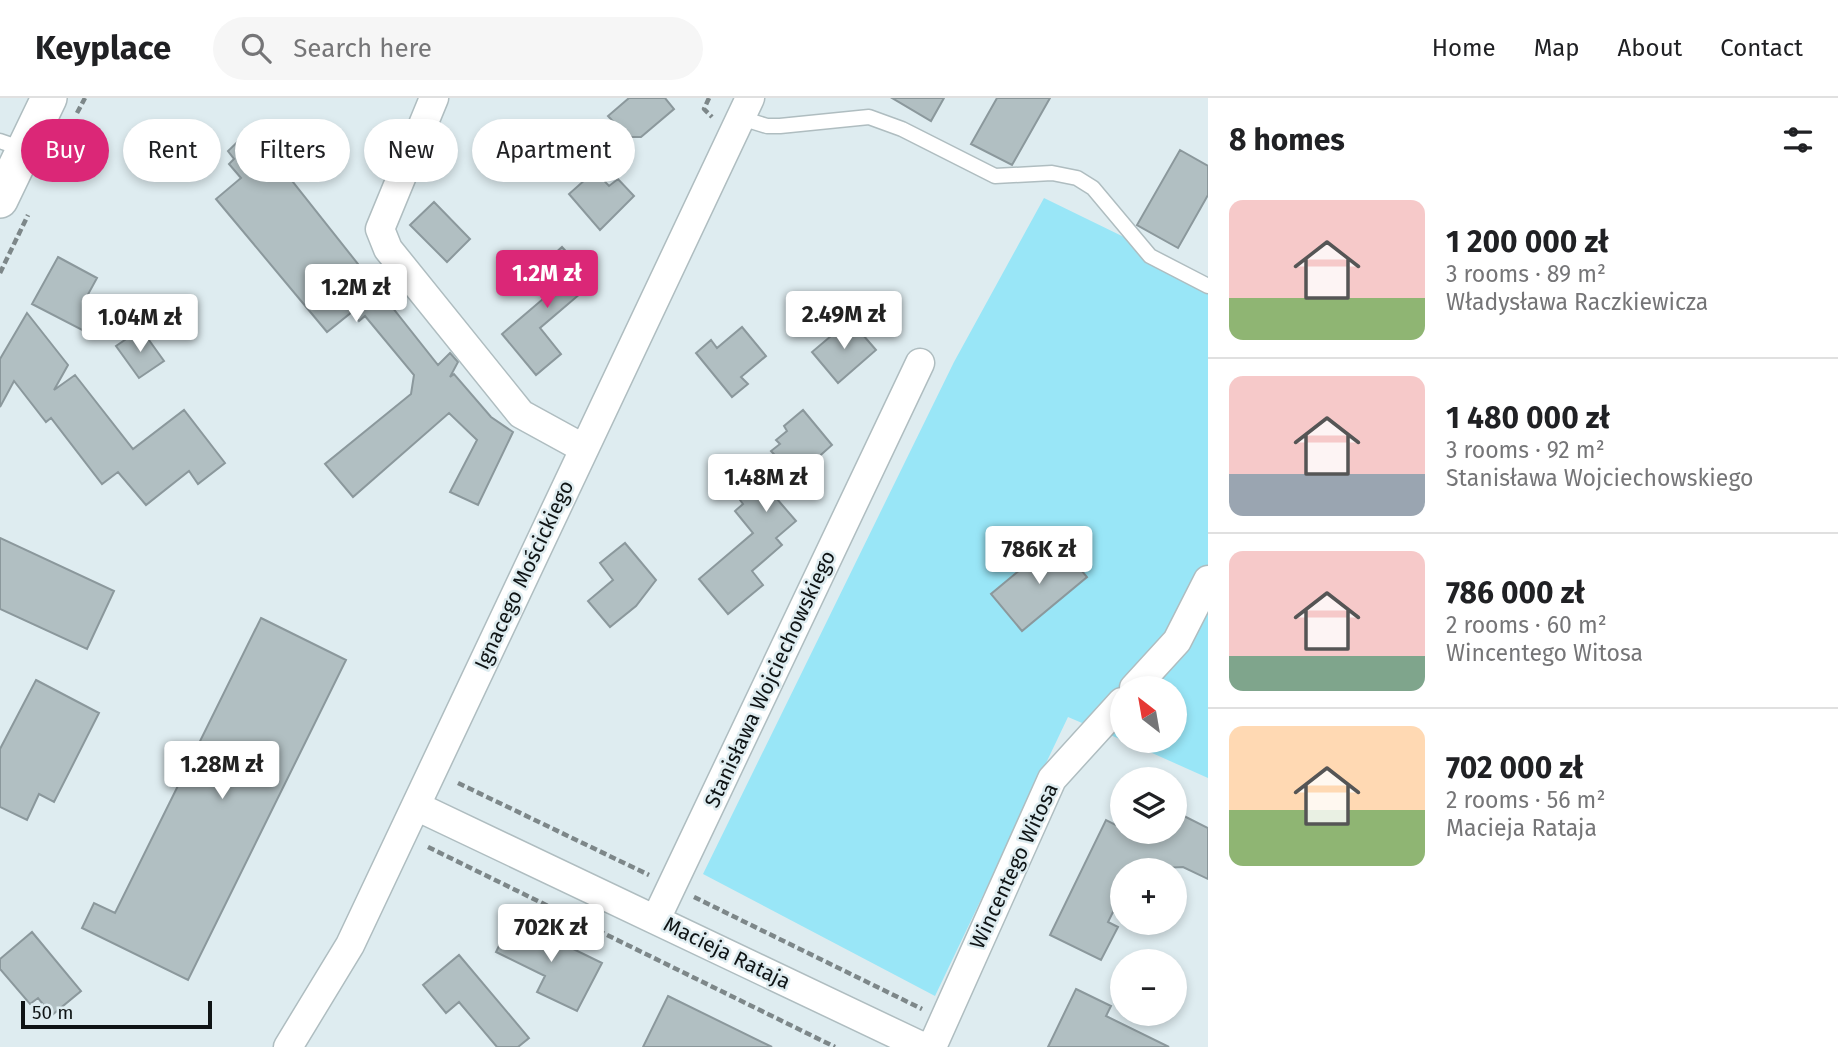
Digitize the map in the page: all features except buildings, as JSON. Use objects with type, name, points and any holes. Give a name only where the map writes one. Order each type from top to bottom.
[{"type":"street","points":[[0,200],[12,145],[49,98]]},
{"type":"street","points":[[434,98],[380,229],[388,249],[521,414],[583,448]]},
{"type":"street","name":"Ignacego Mościckiego","points":[[288,1047],[350,945],[741,105]]},
{"type":"street","name":"Stanisława Wojciechowskiego","points":[[656,919],[920,363]]},
{"type":"street","points":[[1145,676],[1177,641],[1208,580]]},
{"type":"street","name":"Wincentego Witosa","points":[[932,1047],[1052,779],[1110,715]]},
{"type":"street","name":"Macieja Rataja","points":[[416,806],[923,1047]]},
{"type":"lane","points":[[741,105],[767,126],[869,117],[902,129],[995,176],[1052,173],[1077,178],[1093,188],[1150,256],[1208,286]]},
{"type":"path","points":[[457,783],[944,1019]]},
{"type":"path","points":[[428,847],[835,1047]]},
{"type":"shaded area","points":[[1044,198],[1208,278],[1208,778],[1152,753],[1187,753],[1187,676],[1110,676],[1110,735],[1068,717],[935,996],[703,874],[954,362]]}]
